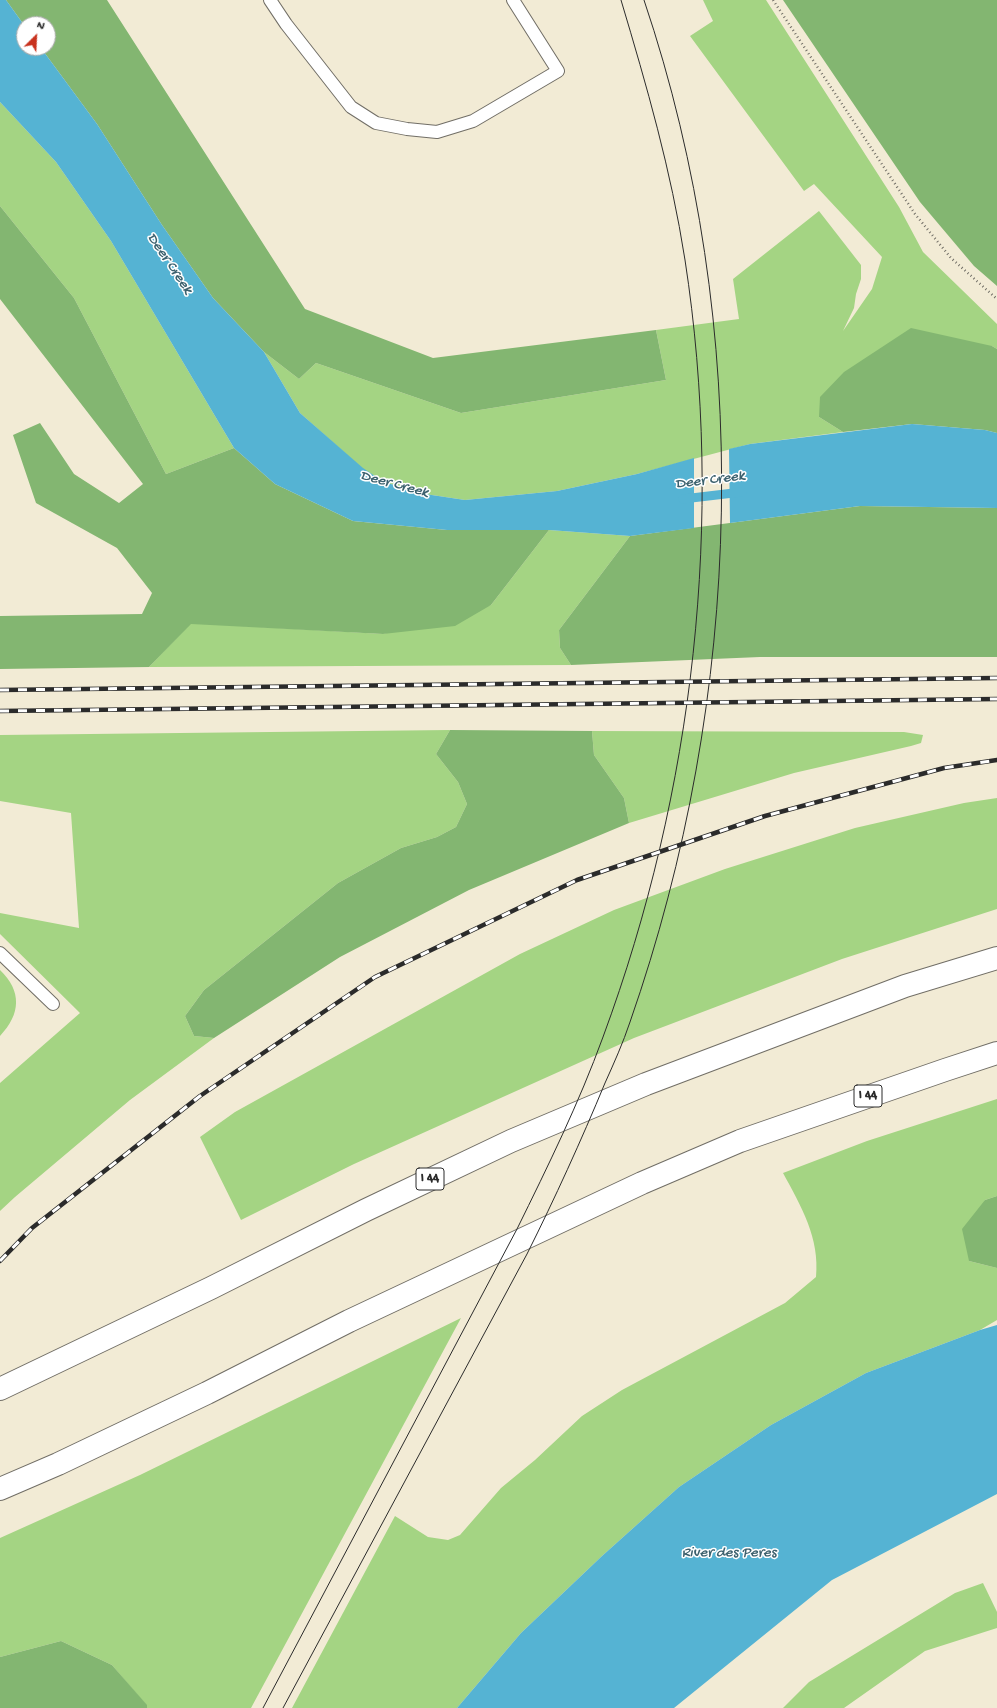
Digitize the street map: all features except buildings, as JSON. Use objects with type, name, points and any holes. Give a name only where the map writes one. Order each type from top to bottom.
[{"type":"highway","name":"I 44","points":[[4,1387],[212,1288],[366,1210],[511,1141],[646,1084],[905,986],[997,958]]},
{"type":"highway","name":"I 44","points":[[0,1489],[58,1464],[207,1393],[349,1321],[642,1183],[740,1141],[997,1053]]},
{"type":"lane","points":[[270,0],[286,24],[352,108],[376,123],[407,129],[437,132],[473,121],[558,71],[513,0]]},
{"type":"lane","points":[[0,953],[53,1004]]},
{"type":"path","points":[[773,0],[915,214],[951,258],[997,299]]},
{"type":"green space","points":[[6,0],[107,0],[305,309],[433,358],[656,330],[666,380],[461,413],[316,363],[299,379],[264,352],[213,298],[162,225],[97,124],[47,56],[56,56],[56,16],[18,16]]},
{"type":"green space","points":[[703,0],[766,0],[899,207],[923,252],[997,324],[997,349],[992,346],[819,417],[843,432],[750,444],[637,474],[557,491],[465,500],[425,494],[384,482],[363,469],[300,413],[264,352],[299,379],[316,363],[461,413],[666,380],[656,330],[739,319],[733,279],[819,211],[861,265],[861,279],[856,294],[854,308],[843,331],[872,289],[882,257],[814,184],[804,191],[690,36],[713,21]]},
{"type":"green space","points":[[783,0],[997,0],[997,286],[974,266],[920,202]]},
{"type":"green space","points":[[0,102],[56,162],[111,241],[234,448],[166,474],[74,298],[0,206]]},
{"type":"green space","points":[[0,206],[74,298],[166,474],[234,448],[275,484],[353,521],[447,530],[549,530],[491,605],[455,626],[383,634],[191,624],[149,667],[0,669],[0,616],[142,614],[152,593],[117,548],[36,503],[13,435],[40,423],[74,474],[119,503],[143,484],[0,299]]},
{"type":"green space","points":[[911,328],[992,346],[997,349],[997,433],[985,430],[912,424],[843,432],[819,417],[820,397],[844,372]]},
{"type":"green space","points":[[860,506],[997,508],[997,657],[760,657],[571,665],[560,648],[559,630],[630,536]]},
{"type":"green space","points":[[549,530],[630,536],[559,630],[560,648],[571,665],[149,667],[191,623],[383,634],[491,605]]},
{"type":"green space","points":[[450,730],[436,754],[458,782],[467,804],[456,827],[437,837],[401,848],[338,883],[204,990],[185,1016],[194,1036],[214,1038],[130,1100],[0,1211],[0,1083],[80,1013],[0,934],[0,913],[79,928],[71,813],[0,801],[0,735]]},
{"type":"green space","points":[[450,730],[592,731],[594,755],[624,798],[629,823],[469,890],[340,957],[214,1038],[194,1036],[185,1016],[204,990],[338,883],[401,848],[437,837],[456,827],[467,804],[458,782],[436,754]]},
{"type":"green space","points":[[592,731],[904,732],[923,735],[921,743],[911,746],[794,773],[629,823],[624,798],[594,755]]},
{"type":"green space","points":[[997,798],[997,909],[842,959],[634,1038],[354,1164],[241,1220],[200,1137],[235,1112],[520,954],[614,910],[725,869],[855,828],[964,803]]},
{"type":"green space","points":[[0,970],[12,986],[16,1003],[12,1019],[0,1036]]},
{"type":"green space","points":[[997,1099],[997,1196],[985,1200],[969,1261],[997,1268],[997,1320],[980,1330],[866,1373],[771,1425],[679,1487],[602,1556],[521,1633],[457,1708],[292,1708],[395,1516],[428,1537],[448,1540],[460,1535],[501,1488],[535,1460],[582,1416],[622,1390],[785,1303],[816,1277],[815,1249],[808,1223],[783,1173],[867,1141]]},
{"type":"green space","points":[[997,1196],[997,1268],[969,1261],[962,1229],[985,1200]]},
{"type":"green space","points":[[461,1318],[251,1708],[147,1708],[112,1665],[61,1641],[0,1657],[0,1538],[140,1475]]},
{"type":"green space","points":[[983,1583],[997,1612],[997,1628],[925,1651],[844,1708],[783,1708],[809,1682],[955,1593]]},
{"type":"green space","points":[[61,1641],[112,1665],[147,1705],[147,1708],[0,1708],[0,1657]]},
{"type":"water","points":[[0,0],[6,0],[18,16],[16,16],[16,56],[47,56],[97,124],[162,225],[213,298],[264,352],[300,413],[363,468],[384,482],[425,494],[465,500],[557,491],[637,474],[694,458],[694,528],[630,536],[549,530],[447,530],[353,521],[275,484],[234,448],[111,241],[56,162],[0,102]]},
{"type":"water","points":[[912,424],[985,430],[997,433],[997,508],[860,506],[730,523],[729,449],[750,444]]},
{"type":"water","name":"River des Peres","points":[[997,1325],[997,1494],[832,1580],[674,1708],[457,1708],[521,1633],[602,1556],[679,1487],[771,1425],[866,1373]]},
{"type":"waterway","name":"Deer Creek","points":[[683,499],[742,492]]},
{"type":"tram line","points":[[263,1708],[517,1229],[563,1134],[594,1062],[603,1037],[634,944],[660,848],[679,751],[693,653],[701,555],[702,456],[697,358],[685,260],[673,194],[658,129],[621,0]]},
{"type":"tram line","points":[[283,1708],[527,1254],[577,1148],[630,1022],[668,898],[696,771],[714,642],[721,512],[718,382],[705,253],[680,125],[644,0]]},
{"type":"railway","points":[[0,690],[997,678]]},
{"type":"railway","points":[[0,711],[997,699]]},
{"type":"railway","points":[[0,1261],[32,1228],[200,1096],[375,977],[577,880],[765,816],[944,768],[997,760]]}]
